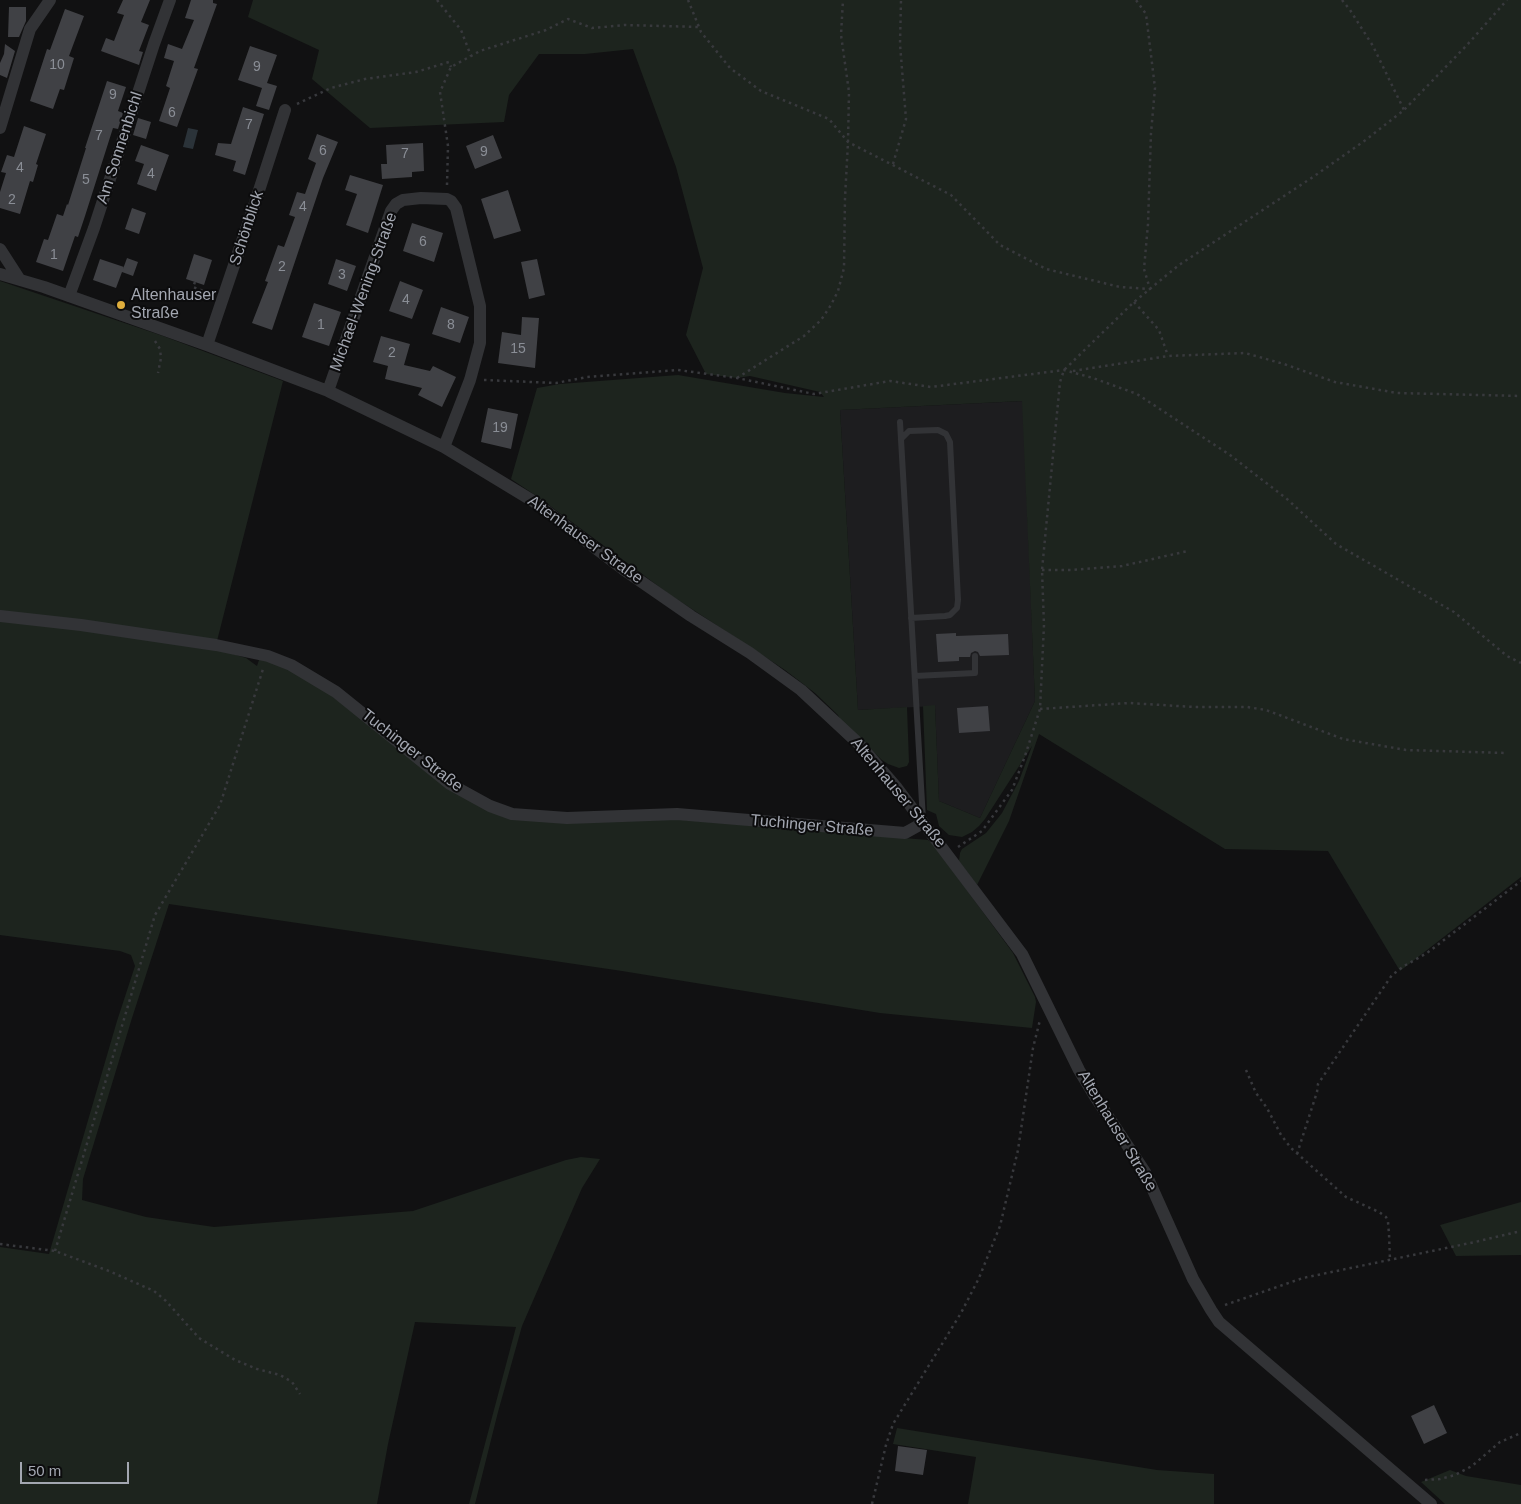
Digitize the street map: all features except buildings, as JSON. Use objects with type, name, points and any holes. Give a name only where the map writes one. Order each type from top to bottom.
[{"type":"street","points":[[0,128],[30,29],[50,0]]},
{"type":"street","name":"Am Sonnenbichl","points":[[70,296],[170,0]]},
{"type":"street","name":"Schönblick","points":[[207,345],[284,110]]},
{"type":"street","name":"Michael-Wening-Straße","points":[[328,391],[391,211],[396,204],[403,200],[421,198],[447,199]]},
{"type":"street","points":[[444,447],[470,380],[480,343],[480,306],[456,208],[447,199]]},
{"type":"street","points":[[0,248],[20,280]]},
{"type":"street","name":"Altenhauser Straße","points":[[0,274],[70,296],[328,391],[444,447],[533,501],[623,569],[691,616],[750,653],[801,690],[859,744],[897,788],[1022,954],[1089,1086],[1146,1172],[1193,1279],[1220,1322],[1431,1504]]},
{"type":"street","name":"Tuchinger Straße","points":[[0,616],[81,625],[216,645],[268,656],[298,668],[336,692],[450,784],[490,806],[512,814],[567,818],[677,814],[905,834],[924,823]]},
{"type":"lane","points":[[900,422],[924,823]]},
{"type":"lane","points":[[901,439],[909,431],[938,430],[946,434],[950,442],[958,600],[956,608],[950,615],[911,618]]},
{"type":"lane","points":[[915,676],[975,673],[975,656]]},
{"type":"path","points":[[437,0],[461,30],[471,56]]},
{"type":"path","points":[[688,0],[700,32],[730,68],[762,91],[829,119],[848,142],[952,195],[1000,246],[1046,269],[1120,287],[1150,289]]},
{"type":"path","points":[[737,378],[804,336],[821,320],[838,291],[844,268],[849,92],[841,35],[843,0]]},
{"type":"path","points":[[893,164],[906,119],[900,44],[901,0]]},
{"type":"path","points":[[1136,0],[1146,14],[1155,88],[1144,269],[1150,289]]},
{"type":"path","points":[[1342,0],[1373,46],[1404,110]]},
{"type":"path","points":[[947,854],[982,831],[1012,790],[1040,709],[1044,625],[1042,570],[1060,382],[1064,370],[1134,302],[1179,265],[1367,139],[1404,110],[1468,45],[1507,0]]},
{"type":"path","points":[[447,199],[448,146],[440,92],[451,67],[480,51],[546,30],[568,18],[592,28],[698,26]]},
{"type":"path","points":[[284,110],[331,88],[365,79],[416,72],[449,62],[451,67]]},
{"type":"path","points":[[195,282],[193,288],[206,292]]},
{"type":"path","points":[[1134,302],[1159,330],[1168,356]]},
{"type":"path","points":[[148,337],[156,342],[160,349],[161,358],[158,373]]},
{"type":"path","points":[[1071,372],[1168,356],[1245,353],[1335,382],[1397,393],[1521,396]]},
{"type":"path","points":[[470,380],[556,383],[587,377],[678,370],[737,378],[814,394],[890,381],[931,387],[1064,370],[1128,391],[1145,400],[1230,455],[1287,499],[1336,544],[1454,612],[1507,656],[1521,663]]},
{"type":"path","points":[[1042,570],[1122,566],[1188,551]]},
{"type":"path","points":[[55,1251],[155,915],[220,805],[268,656]]},
{"type":"path","points":[[1040,709],[1116,703],[1194,707],[1247,707],[1266,710],[1343,739],[1406,750],[1506,753]]},
{"type":"path","points":[[1297,1154],[1318,1084],[1392,975],[1427,954],[1521,881]]},
{"type":"path","points":[[872,1504],[893,1424],[961,1313],[987,1261],[1000,1226],[1018,1150],[1035,1034],[1048,1006]]},
{"type":"path","points":[[1246,1070],[1256,1093],[1267,1108],[1281,1135],[1297,1154],[1346,1197],[1380,1212],[1386,1217],[1388,1222],[1390,1260]]},
{"type":"path","points":[[1211,1310],[1303,1278],[1521,1231]]},
{"type":"path","points":[[0,1244],[55,1251],[110,1271],[154,1291],[199,1338],[223,1355],[264,1371],[280,1375],[292,1382],[300,1394]]},
{"type":"path","points":[[1406,1482],[1440,1479],[1455,1475],[1472,1466],[1500,1442],[1521,1433]]},
{"type":"shaded area","points":[[253,0],[1521,0],[1521,877],[1400,971],[1328,851],[1225,849],[1039,734],[1009,821],[977,885],[959,861],[960,853],[962,849],[986,833],[1002,813],[1019,781],[1032,746],[979,826],[962,837],[949,835],[939,826],[936,814],[927,810],[923,706],[935,705],[939,801],[980,818],[1035,701],[1022,401],[840,410],[858,710],[907,707],[909,762],[907,766],[899,768],[882,760],[815,693],[785,670],[669,594],[511,479],[537,388],[560,384],[678,375],[785,393],[824,397],[820,392],[750,376],[737,378],[706,374],[686,335],[703,268],[676,167],[633,49],[585,54],[539,54],[509,95],[504,122],[370,128],[312,79],[319,50],[248,17]]},
{"type":"shaded area","points":[[188,128],[198,130],[193,149],[183,147]]},
{"type":"shaded area","points":[[0,281],[163,336],[283,381],[217,641],[0,612]]},
{"type":"shaded area","points":[[1023,401],[1035,701],[980,818],[939,801],[935,706],[858,710],[840,410]]},
{"type":"shaded area","points":[[0,620],[61,627],[227,652],[246,658],[257,666],[260,657],[304,676],[493,812],[660,818],[928,840],[933,844],[1013,953],[1035,997],[1032,1028],[880,1013],[622,971],[169,904],[83,1179],[82,1200],[146,1217],[214,1227],[413,1211],[566,1160],[581,1157],[600,1159],[582,1188],[522,1326],[475,1504],[469,1504],[516,1327],[415,1322],[377,1504],[0,1504],[0,1247],[49,1254],[117,1021],[135,966],[131,955],[120,951],[0,935]]},
{"type":"shaded area","points":[[1521,1202],[1521,1255],[1456,1256],[1440,1225]]},
{"type":"shaded area","points":[[897,1428],[1157,1470],[1214,1474],[1214,1504],[968,1504],[976,1457],[893,1444]]},
{"type":"shaded area","points":[[1450,1470],[1466,1476],[1521,1485],[1521,1504],[1445,1504],[1421,1482]]},
{"type":"place","name":"Altenhauser Straße","points":[[121,305]]}]
